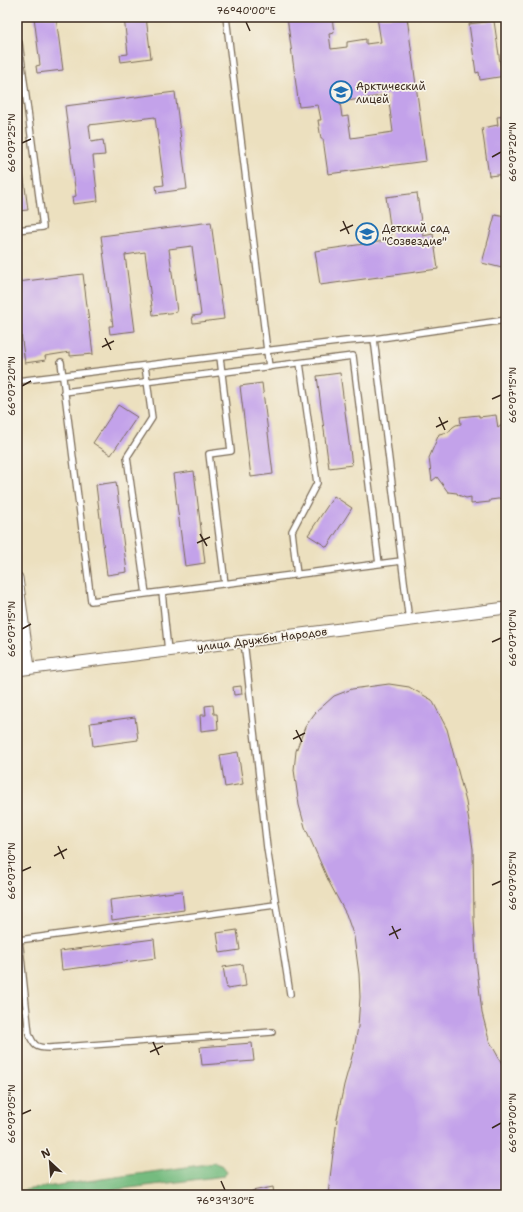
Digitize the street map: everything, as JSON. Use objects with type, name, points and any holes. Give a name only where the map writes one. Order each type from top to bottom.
[{"type":"street","points":[[17,578],[28,668]]},
{"type":"street","name":"улица Дружбы Народов","points":[[17,670],[506,608]]},
{"type":"lane","points":[[226,17],[269,366]]},
{"type":"lane","points":[[17,230],[43,227],[19,43]]},
{"type":"lane","points":[[17,381],[346,341],[374,339],[506,320]]},
{"type":"lane","points":[[374,339],[409,621]]},
{"type":"lane","points":[[220,356],[231,451],[209,454],[225,584]]},
{"type":"lane","points":[[64,392],[353,356],[379,564]]},
{"type":"lane","points":[[61,362],[91,601],[401,562]]},
{"type":"lane","points":[[297,575],[292,531],[317,483],[300,363]]},
{"type":"lane","points":[[145,366],[152,418],[127,457],[146,594]]},
{"type":"lane","points":[[162,592],[168,651]]},
{"type":"lane","points":[[244,641],[260,788],[275,905],[290,994]]},
{"type":"lane","points":[[19,940],[275,905]]},
{"type":"lane","points":[[17,931],[29,1034],[33,1043],[39,1048],[272,1032]]},
{"type":"green space","points":[[215,1163],[223,1166],[227,1172],[224,1176],[82,1195],[17,1195],[17,1191]]},
{"type":"building","points":[[34,17],[56,17],[63,70],[37,73],[36,66],[40,65]]},
{"type":"building","points":[[124,17],[146,17],[151,58],[121,62],[120,55],[128,54]]},
{"type":"building","points":[[287,17],[332,17],[334,33],[329,34],[331,49],[347,47],[347,42],[366,39],[366,44],[381,42],[377,17],[407,17],[426,161],[328,174],[323,139],[321,139],[318,120],[321,120],[318,105],[299,107]],"holes":[[[388,95],[393,132],[351,138],[348,116],[342,117],[340,102]]]},
{"type":"building","points":[[494,21],[501,69],[504,69],[505,76],[480,80],[479,72],[476,73],[469,24]]},
{"type":"building","points":[[175,92],[187,189],[157,193],[156,186],[164,185],[155,117],[89,125],[91,142],[103,140],[105,155],[93,156],[98,201],[73,204],[72,197],[76,196],[65,106]]},
{"type":"building","points":[[506,116],[506,174],[489,176],[482,128],[498,125],[497,117]]},
{"type":"building","points":[[22,164],[28,210],[17,211],[17,165]]},
{"type":"building","points":[[417,193],[423,236],[433,234],[438,269],[320,285],[315,251],[392,240],[386,197]]},
{"type":"building","points":[[495,215],[506,217],[506,269],[482,263]]},
{"type":"building","points":[[211,222],[224,319],[193,323],[192,316],[201,315],[192,246],[169,249],[177,312],[153,315],[145,252],[125,255],[135,331],[110,334],[109,326],[113,326],[101,236]]},
{"type":"building","points":[[83,274],[93,354],[70,356],[70,352],[45,356],[46,360],[25,363],[17,304],[17,282]]},
{"type":"building","points":[[340,373],[352,465],[329,468],[317,376]]},
{"type":"building","points":[[262,383],[273,474],[251,477],[240,386]]},
{"type":"building","points":[[118,405],[137,417],[111,455],[93,443]]},
{"type":"building","points":[[479,415],[479,417],[496,415],[498,428],[502,425],[506,429],[506,484],[504,485],[506,498],[490,500],[490,502],[471,504],[471,497],[466,498],[458,495],[457,493],[448,492],[437,477],[432,481],[429,458],[439,434],[449,432],[456,425],[461,424],[460,417]]},
{"type":"building","points":[[194,471],[205,563],[185,566],[173,474]]},
{"type":"building","points":[[116,482],[127,572],[107,575],[96,485]]},
{"type":"building","points":[[334,496],[352,508],[327,547],[308,535]]},
{"type":"building","points":[[389,684],[409,687],[432,700],[447,729],[466,802],[473,849],[476,959],[482,1013],[489,1040],[506,1071],[506,1195],[328,1195],[337,1119],[358,1027],[360,997],[359,974],[354,937],[346,914],[329,882],[305,827],[299,805],[294,770],[296,751],[305,727],[315,713],[334,696],[352,689]]},
{"type":"building","points":[[241,686],[242,694],[234,695],[233,687]]},
{"type":"building","points":[[213,705],[214,714],[217,714],[218,729],[201,731],[200,715],[206,715],[205,706]]},
{"type":"building","points":[[135,717],[138,740],[93,746],[90,723]]},
{"type":"building","points":[[238,752],[243,784],[225,787],[220,755]]},
{"type":"building","points":[[182,891],[184,910],[112,920],[110,900]]},
{"type":"building","points":[[237,930],[240,950],[220,953],[217,933]]},
{"type":"building","points":[[154,939],[156,958],[62,970],[60,951]]},
{"type":"building","points":[[243,964],[246,986],[227,989],[223,967]]},
{"type":"building","points":[[252,1043],[254,1061],[202,1065],[200,1047]]},
{"type":"building","points":[[273,1187],[274,1195],[252,1195],[252,1191]]},
{"type":"place","name":"Арктический лицей","points":[[341,92]]},
{"type":"place","name":"Детский сад \"Созвездие\"","points":[[367,234]]}]
